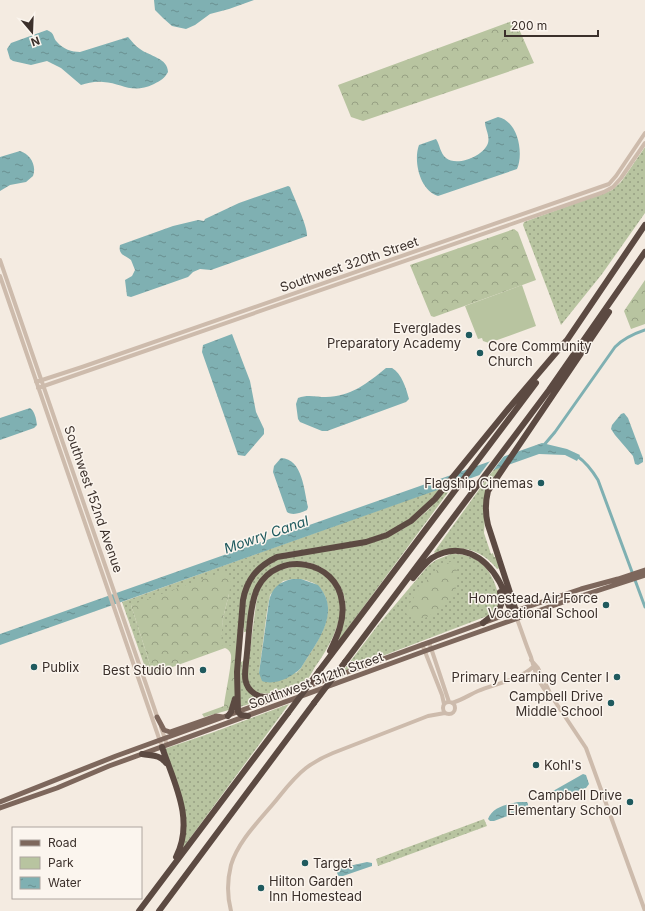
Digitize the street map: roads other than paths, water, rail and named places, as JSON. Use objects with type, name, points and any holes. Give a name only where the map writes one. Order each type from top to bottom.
[{"type":"highway","points":[[139,911],[566,341],[645,225]]},
{"type":"highway","points":[[159,911],[549,390],[645,252]]},
{"type":"highway","points":[[514,611],[485,514],[488,491],[606,316],[632,275],[638,262]]},
{"type":"highway","points":[[248,716],[241,715],[238,712],[237,694],[239,634],[245,590],[254,573],[277,557],[366,542],[387,535],[411,521],[435,499],[566,341]]},
{"type":"highway","points":[[384,611],[424,565],[443,553],[459,551],[474,555],[484,561],[500,582],[510,608],[514,611]]},
{"type":"highway","points":[[302,689],[291,689],[272,696],[264,697],[258,696],[252,692],[245,682],[254,597],[262,581],[282,566],[300,563],[316,567],[330,576],[340,593],[343,607],[341,620],[333,646],[319,671]]},
{"type":"highway","points":[[483,623],[498,611],[501,606],[502,596],[494,573]]},
{"type":"highway","points":[[226,716],[231,712],[237,694]]},
{"type":"highway","points":[[165,746],[172,776]]},
{"type":"highway","points":[[142,754],[156,755],[165,761],[180,799],[185,822],[182,842],[173,866]]},
{"type":"main road","name":"Southwest 312th Street","points":[[0,808],[53,789],[109,766],[641,574],[645,570]]},
{"type":"main road","name":"Southwest 312th Street","points":[[0,802],[116,756],[514,611],[581,589],[627,579]]},
{"type":"main road","points":[[539,611],[549,600]]},
{"type":"main road","points":[[514,611],[517,619]]},
{"type":"main road","points":[[157,717],[164,730],[170,732],[216,716],[226,716]]},
{"type":"street","name":"Southwest 320th Street","points":[[38,388],[490,225],[609,184],[645,133]]},
{"type":"street","name":"Southwest 320th Street","points":[[36,382],[492,232],[604,192],[613,187],[621,178],[645,143]]},
{"type":"street","points":[[490,225],[492,232]]},
{"type":"street","name":"Southwest 152nd Avenue","points":[[0,260],[120,605],[157,717],[162,740]]},
{"type":"street","name":"Southwest 152nd Avenue","points":[[0,276],[114,607],[165,746]]},
{"type":"street","points":[[517,619],[533,667],[544,690],[552,697]]},
{"type":"street","points":[[429,642],[451,702],[455,708]]},
{"type":"street","points":[[422,644],[442,695],[444,705],[443,709],[445,713]]},
{"type":"street","points":[[531,660],[538,668],[552,697],[586,748],[644,911]]},
{"type":"street","points":[[428,716],[444,705],[462,700],[478,691],[518,676],[533,667]]},
{"type":"street","points":[[518,676],[536,673]]},
{"type":"street","points":[[231,911],[228,883],[238,848],[294,779],[318,760],[428,716],[445,713],[452,714],[462,700]]},
{"type":"water","points":[[154,0],[254,0],[210,14],[195,25],[186,29],[172,26],[163,18],[155,10]]},
{"type":"water","points":[[47,30],[53,34],[62,47],[77,52],[128,37],[138,48],[162,60],[167,67],[168,72],[164,78],[146,87],[127,88],[100,82],[92,82],[81,85],[61,68],[47,61],[31,65],[10,59],[7,49],[11,43]]},
{"type":"water","points":[[498,117],[505,120],[510,125],[518,138],[520,155],[517,169],[438,196],[432,193],[422,182],[420,175],[417,159],[419,145],[436,139],[442,154],[446,158],[457,161],[470,159],[481,152],[488,143],[485,122]]},
{"type":"water","points":[[20,151],[24,152],[32,160],[34,168],[33,176],[26,182],[10,185],[0,191],[0,157]]},
{"type":"water","points":[[288,186],[290,187],[303,219],[307,236],[211,270],[200,269],[193,272],[188,277],[131,297],[127,296],[125,280],[132,276],[135,270],[131,260],[121,253],[120,245],[173,226],[198,220],[204,221],[205,219],[239,203]]},
{"type":"water","points":[[232,334],[250,381],[256,412],[264,429],[264,434],[245,456],[238,455],[202,352],[203,345]]},
{"type":"water","points":[[386,368],[392,368],[401,378],[409,399],[406,402],[327,431],[322,431],[300,422],[298,419],[296,404],[298,398],[305,396],[326,397],[343,395],[365,384]]},
{"type":"water","points":[[30,408],[34,413],[37,425],[34,428],[0,440],[0,418]]},
{"type":"water","points":[[624,413],[628,418],[643,458],[643,462],[638,465],[635,464],[633,456],[611,429],[612,425],[621,414]]},
{"type":"water","name":"Mowry Canal","points":[[542,443],[567,449],[580,455],[577,461],[565,455],[539,454],[0,645],[0,634]]},
{"type":"water","points":[[281,458],[294,464],[298,470],[304,485],[308,507],[307,510],[294,514],[287,512],[273,472],[274,466]]},
{"type":"water","points":[[292,579],[301,579],[320,587],[325,595],[328,605],[326,624],[319,640],[301,668],[293,675],[283,680],[272,682],[262,681],[259,673],[270,596],[277,586]]},
{"type":"water","points":[[583,774],[586,775],[589,784],[586,788],[550,801],[545,800],[546,795]]},
{"type":"water","points":[[518,802],[527,802],[528,808],[494,821],[490,821],[488,819],[496,809]]},
{"type":"water","points":[[367,862],[372,863],[372,866],[343,876],[338,876],[336,869]]},
{"type":"waterway","name":"Mowry Canal","points":[[544,445],[555,432],[615,347],[629,337],[645,330]]},
{"type":"waterway","name":"Mowry Canal","points":[[577,456],[584,461],[598,480],[645,607]]},
{"type":"place","name":"Everglades Preparatory Academy","points":[[469,335]]},
{"type":"place","name":"Core Community Church","points":[[480,353]]},
{"type":"place","name":"Flagship Cinemas","points":[[541,483]]},
{"type":"place","name":"Homestead Air Force Vocational School","points":[[606,605]]},
{"type":"place","name":"Publix","points":[[34,667]]},
{"type":"place","name":"Best Studio Inn","points":[[203,670]]},
{"type":"place","name":"Primary Learning Center I","points":[[617,677]]},
{"type":"place","name":"Campbell Drive Middle School","points":[[611,703]]},
{"type":"place","name":"Kohl's","points":[[536,765]]},
{"type":"place","name":"Campbell Drive Elementary School","points":[[630,802]]},
{"type":"place","name":"Target","points":[[305,863]]},
{"type":"place","name":"Hilton Garden Inn Homestead","points":[[261,888]]}]
